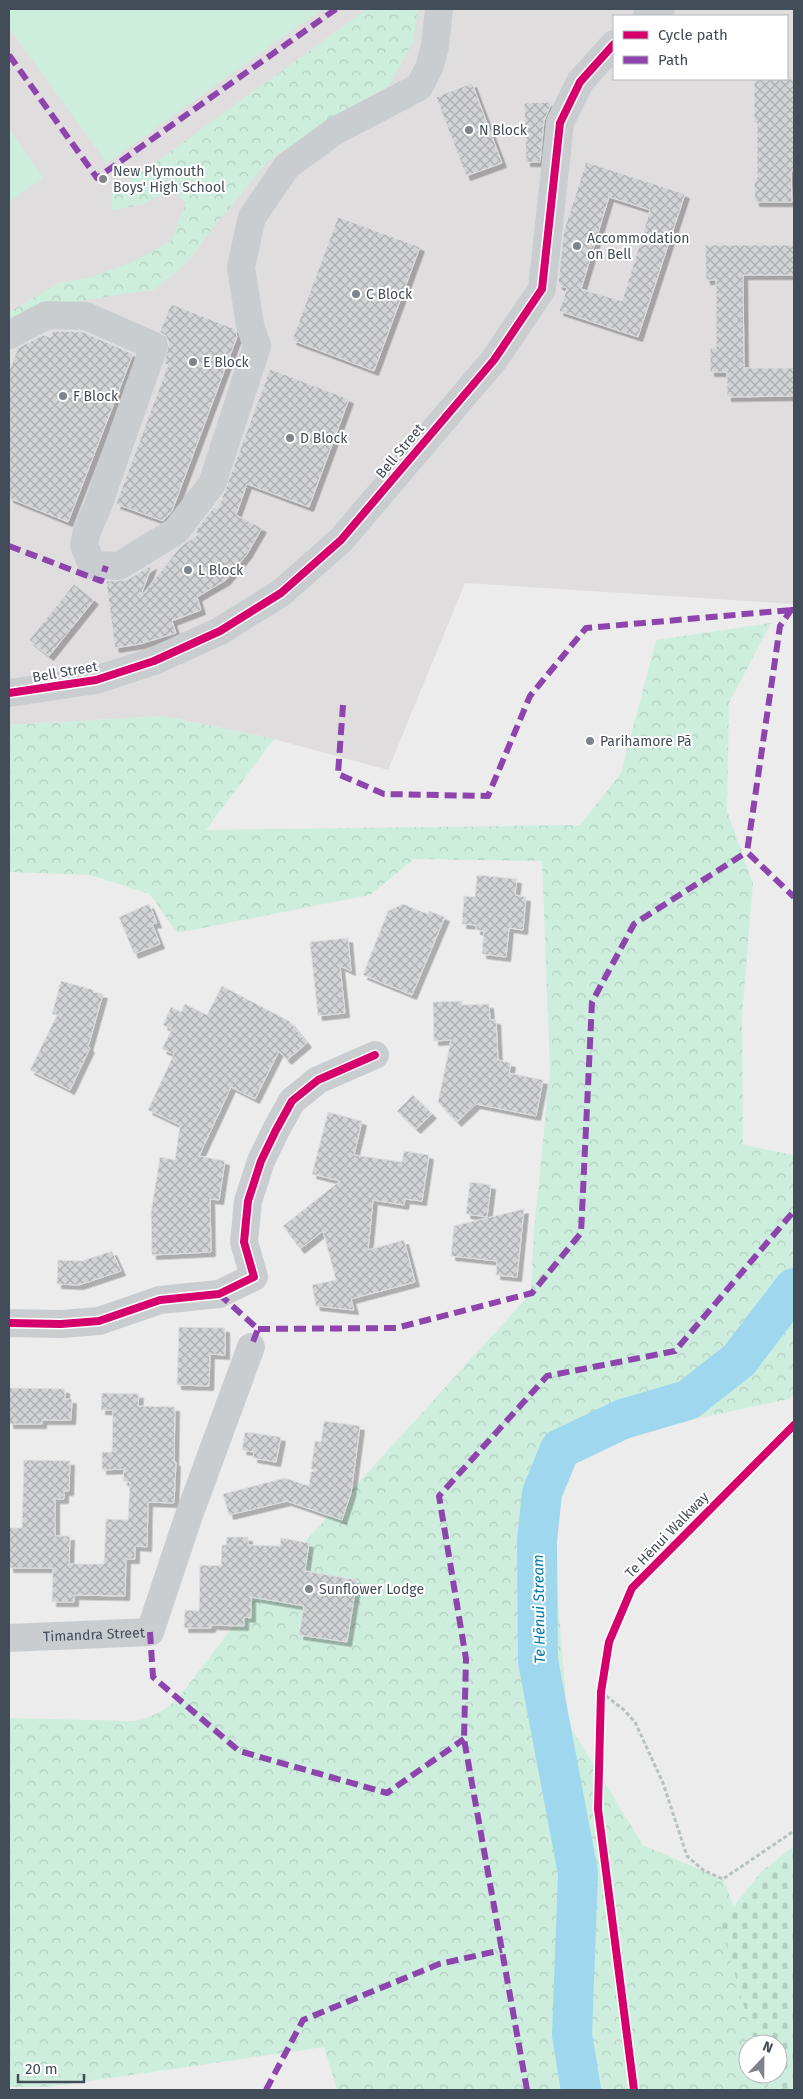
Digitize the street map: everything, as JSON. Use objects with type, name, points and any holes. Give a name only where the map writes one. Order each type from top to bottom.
[{"type":"street","points":[[9,335],[47,315],[86,316],[154,346],[97,508],[87,531],[84,545],[92,565],[119,566],[176,531],[212,484],[256,346],[250,325],[241,267],[252,217],[287,166],[335,131],[419,87],[429,68],[435,46],[439,9]]},
{"type":"street","points":[[649,15],[661,9]]},
{"type":"street","name":"Bell Street","points":[[9,693],[96,680],[154,661],[212,635],[280,593],[341,540],[494,360],[542,289],[560,123],[580,82],[613,45]]},
{"type":"street","points":[[9,1323],[61,1324],[99,1321],[160,1300],[220,1294],[254,1277],[244,1242],[248,1201],[261,1161],[276,1130],[292,1101],[318,1080],[374,1056]]},
{"type":"street","name":"Timandra Street","points":[[9,1638],[150,1632],[188,1518],[251,1347]]},
{"type":"path","points":[[601,1692],[624,1710],[635,1722],[663,1783],[687,1856],[703,1870],[723,1879],[794,1831]]},
{"type":"shaded area","points":[[9,9],[794,9],[794,604],[465,583],[388,770],[274,739],[163,716],[9,725]]},
{"type":"green space","points":[[9,9],[322,9],[107,163],[9,28]]},
{"type":"green space","points":[[367,9],[418,9],[413,41],[390,85],[333,118],[268,161],[215,225],[187,263],[154,290],[45,307],[9,325],[9,312],[61,282],[92,277],[132,262],[171,241],[186,202],[172,190],[141,205],[112,210],[112,194]]},
{"type":"green space","points":[[9,129],[43,178],[9,202]]},
{"type":"green space","points":[[771,623],[729,703],[727,811],[753,883],[742,1016],[743,1145],[794,1155],[794,1393],[789,1399],[602,1439],[571,1462],[552,1527],[568,1723],[643,1845],[724,1880],[780,2034],[738,2034],[738,2084],[788,2084],[788,2056],[794,2073],[794,2090],[337,2090],[324,2047],[49,2087],[9,2087],[9,1718],[135,1721],[154,1715],[169,1706],[179,1697],[261,1590],[531,1293],[534,1229],[550,1072],[542,861],[414,859],[370,895],[177,933],[150,894],[90,875],[9,872],[9,725],[163,716],[274,739],[206,830],[580,825],[621,773],[656,640]]},
{"type":"green space","points":[[794,1846],[794,2090],[768,2090],[766,2084],[788,2084],[788,2034],[752,2034],[720,1923],[762,1871]]},
{"type":"building","points":[[794,79],[794,171],[791,171],[792,202],[755,202],[754,180],[757,180],[757,123],[754,123],[754,80]]},
{"type":"building","name":"N Block","points":[[472,83],[502,163],[466,176],[436,97]]},
{"type":"building","points":[[552,102],[544,121],[540,162],[526,162],[524,103]]},
{"type":"building","name":"Accommodation on Bell","points":[[586,162],[685,194],[638,337],[559,311],[567,288],[558,285],[564,230]],"holes":[[[609,197],[650,210],[622,301],[581,289]]]},
{"type":"building","name":"C Block","points":[[338,217],[420,247],[374,371],[292,340]]},
{"type":"building","points":[[705,245],[794,245],[794,275],[743,275],[744,368],[794,368],[794,396],[727,397],[727,372],[710,372],[710,348],[716,348],[716,280],[706,280]]},
{"type":"building","points":[[171,304],[235,329],[237,337],[172,511],[163,521],[116,504],[168,365],[164,364],[169,343],[166,336],[160,332]]},
{"type":"building","name":"F Block","points":[[53,331],[83,332],[133,354],[68,522],[9,498],[9,371],[18,348],[43,335],[51,337]]},
{"type":"building","points":[[270,369],[349,399],[309,507],[247,484],[236,515],[262,528],[247,554],[226,580],[197,597],[201,610],[172,621],[176,633],[140,644],[115,648],[106,581],[127,580],[152,565],[140,598],[180,547],[199,534],[195,532],[214,507],[218,509]]},
{"type":"building","points":[[74,584],[94,600],[49,656],[29,640]]},
{"type":"building","points":[[477,875],[517,879],[515,895],[526,897],[523,930],[509,928],[506,957],[482,954],[484,931],[476,930],[476,925],[462,924],[464,896],[475,897]]},
{"type":"building","points":[[149,904],[157,923],[152,924],[160,944],[134,954],[119,917]]},
{"type":"building","points":[[403,904],[428,914],[429,911],[445,917],[412,995],[363,975],[388,911]]},
{"type":"building","points":[[348,938],[351,971],[340,966],[345,1013],[318,1016],[310,942]]},
{"type":"building","points":[[61,981],[103,994],[88,1047],[90,1048],[70,1090],[30,1070],[57,1015],[52,1014]]},
{"type":"building","points":[[222,986],[289,1021],[307,1043],[287,1060],[279,1051],[255,1099],[231,1087],[199,1156],[225,1161],[219,1200],[210,1199],[211,1252],[152,1255],[151,1213],[160,1157],[175,1160],[180,1125],[148,1110],[174,1054],[162,1049],[172,1029],[163,1025],[171,1007],[181,1012],[185,1004],[207,1015]]},
{"type":"building","points":[[462,1001],[462,1005],[489,1004],[490,1020],[496,1020],[498,1060],[511,1063],[509,1073],[543,1080],[536,1116],[476,1104],[457,1122],[438,1102],[451,1040],[434,1041],[433,1002]]},
{"type":"building","points":[[413,1095],[432,1114],[416,1129],[397,1111]]},
{"type":"building","points":[[328,1112],[362,1121],[354,1155],[402,1162],[404,1151],[429,1155],[422,1201],[405,1199],[404,1205],[373,1200],[368,1250],[404,1240],[415,1282],[351,1299],[354,1310],[316,1306],[312,1285],[336,1280],[323,1231],[300,1249],[283,1226],[340,1181],[312,1174]]},
{"type":"building","points":[[470,1182],[491,1185],[487,1217],[466,1214]]},
{"type":"building","points":[[524,1209],[517,1277],[496,1275],[497,1261],[451,1256],[454,1226]]},
{"type":"building","points":[[112,1251],[121,1271],[79,1285],[57,1284],[58,1260],[82,1261]]},
{"type":"building","points":[[179,1327],[225,1328],[225,1355],[210,1354],[209,1386],[177,1385]]},
{"type":"building","points":[[9,1388],[65,1389],[65,1399],[72,1399],[71,1420],[42,1420],[42,1424],[9,1424]]},
{"type":"building","points":[[102,1393],[139,1394],[138,1406],[175,1407],[174,1462],[176,1462],[174,1503],[148,1502],[147,1547],[135,1546],[135,1559],[126,1559],[125,1596],[74,1595],[74,1602],[52,1602],[53,1568],[9,1568],[9,1528],[22,1528],[24,1460],[70,1461],[69,1491],[64,1491],[64,1499],[55,1499],[55,1536],[70,1536],[69,1564],[104,1564],[106,1519],[128,1520],[130,1482],[123,1481],[124,1469],[102,1470],[102,1452],[112,1452],[113,1410],[101,1410]]},
{"type":"building","points":[[324,1421],[360,1426],[351,1493],[342,1520],[287,1501],[229,1515],[223,1494],[285,1478],[309,1486],[311,1472],[317,1470],[311,1469],[315,1441],[321,1442]]},
{"type":"building","points":[[245,1432],[281,1437],[276,1462],[253,1458],[254,1452],[242,1450]]},
{"type":"building","points":[[227,1537],[248,1537],[248,1545],[280,1546],[281,1538],[309,1543],[305,1571],[357,1580],[347,1642],[299,1635],[304,1606],[251,1597],[251,1618],[244,1617],[244,1626],[211,1625],[211,1628],[184,1628],[185,1610],[199,1611],[200,1565],[221,1566],[222,1545],[226,1545]]},
{"type":"waterway","name":"Te Hēnui Stream","points":[[581,2090],[572,2035],[578,1873],[538,1661],[537,1541],[542,1493],[560,1449],[623,1419],[688,1400],[739,1360],[794,1288]]},
{"type":"marked path","points":[[9,55],[97,178],[336,9]]},
{"type":"marked path","points":[[9,546],[101,581],[106,566]]},
{"type":"marked path","points":[[793,610],[791,610],[780,626],[747,852],[794,897]]},
{"type":"marked path","points":[[343,705],[338,774],[384,794],[488,796],[530,696],[586,628],[791,610]]},
{"type":"marked path","points":[[258,1329],[396,1328],[532,1293],[581,1233],[592,1002],[634,924],[747,852]]},
{"type":"marked path","points":[[527,2090],[464,1739],[466,1659],[439,1496],[547,1376],[675,1351],[794,1211]]},
{"type":"marked path","points":[[219,1294],[258,1329],[251,1347]]},
{"type":"marked path","points":[[150,1632],[153,1677],[239,1751],[387,1793],[464,1739]]},
{"type":"marked path","points":[[266,2090],[303,2020],[439,1964],[502,1950]]},
{"type":"cycle path","points":[[9,693],[96,680],[154,661],[220,631],[281,593],[341,540],[494,360],[542,289],[560,123],[580,82],[613,45]]},
{"type":"cycle path","points":[[9,1323],[61,1324],[99,1321],[160,1300],[219,1294],[254,1277],[244,1242],[248,1201],[261,1161],[276,1130],[292,1101],[318,1080],[375,1055]]},
{"type":"cycle path","name":"Te Hēnui Walkway","points":[[634,2090],[598,1809],[601,1692],[609,1642],[632,1588],[794,1425]]},
{"type":"place","name":"N Block","points":[[469,130]]},
{"type":"place","name":"New Plymouth Boys' High School","points":[[103,179]]},
{"type":"place","name":"Accommodation on Bell","points":[[577,246]]},
{"type":"place","name":"C Block","points":[[356,294]]},
{"type":"place","name":"E Block","points":[[193,362]]},
{"type":"place","name":"F Block","points":[[63,396]]},
{"type":"place","name":"D Block","points":[[290,438]]},
{"type":"place","name":"L Block","points":[[188,570]]},
{"type":"place","name":"Parihamore Pā","points":[[590,741]]},
{"type":"place","name":"Sunflower Lodge","points":[[309,1589]]}]
